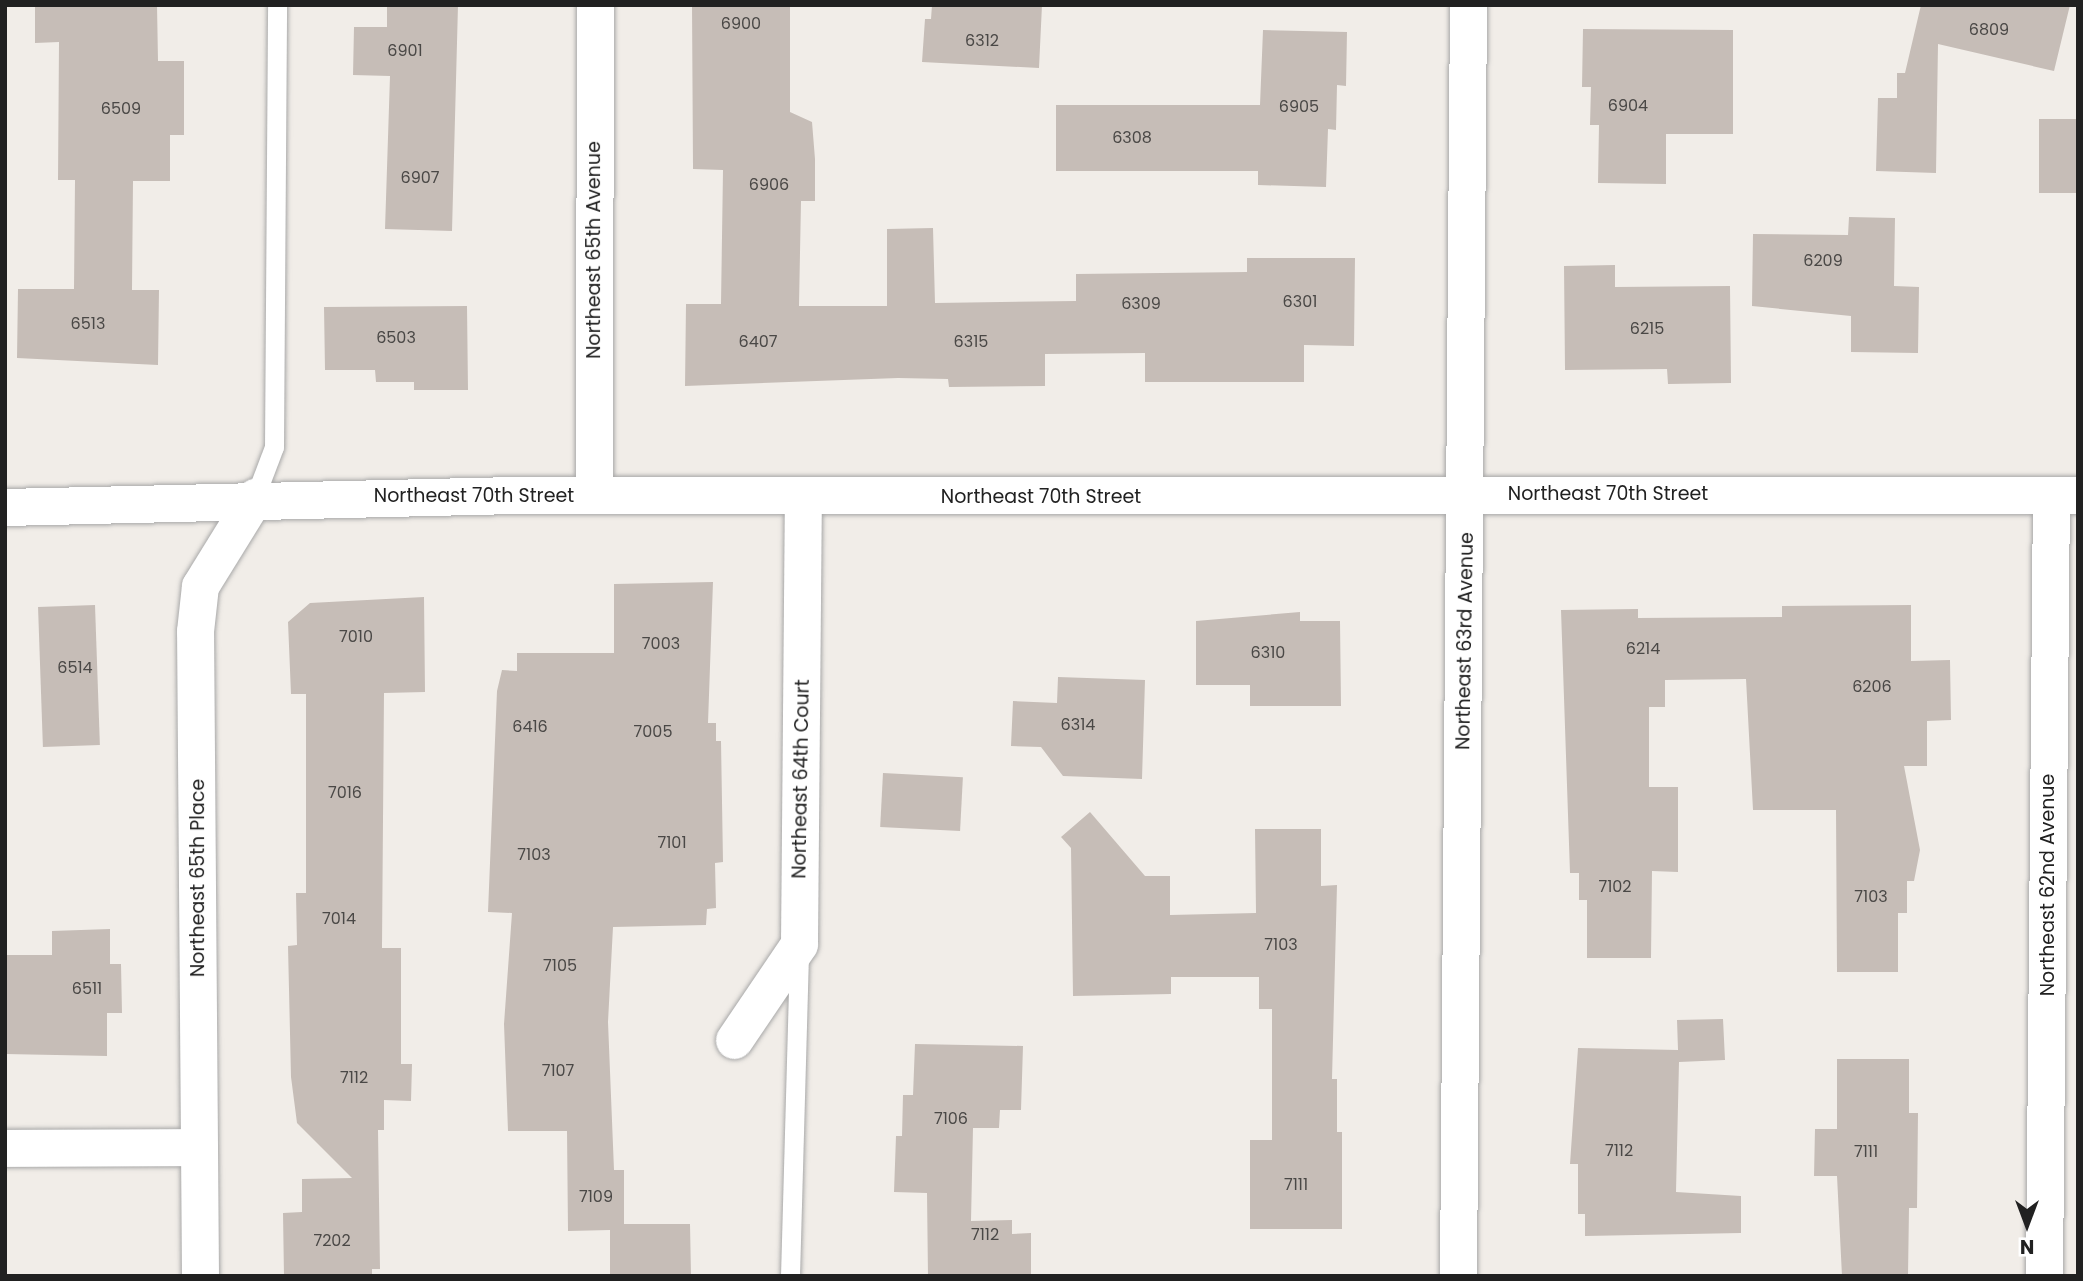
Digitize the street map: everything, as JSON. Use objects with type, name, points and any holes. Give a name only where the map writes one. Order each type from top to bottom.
[{"type":"street","name":"Northeast 65th Avenue","points":[[594,495],[595,5]]},
{"type":"street","name":"Northeast 63rd Avenue","points":[[1458,1276],[1467,494],[1468,5]]},
{"type":"street","name":"Northeast 70th Street","points":[[5,507],[255,497],[594,495],[803,499],[1467,494],[2064,495]]},
{"type":"street","name":"Northeast 62nd Avenue","points":[[2045,1276],[2064,495]]},
{"type":"street","name":"Northeast 65th Place","points":[[200,1276],[195,631],[200,586],[255,497]]},
{"type":"street","name":"Northeast 64th Court","points":[[799,944],[803,499]]},
{"type":"street","points":[[734,1040],[799,944]]},
{"type":"street","points":[[5,1148],[199,1147]]},
{"type":"lane","points":[[255,497],[274,447],[276,5]]},
{"type":"lane","points":[[790,1276],[799,944]]},
{"type":"building","points":[[35,5],[157,5],[158,61],[184,61],[184,135],[170,135],[170,181],[133,181],[132,290],[159,290],[158,365],[17,358],[18,289],[74,289],[75,180],[58,180],[59,42],[35,43]]},
{"type":"building","points":[[387,5],[458,5],[452,231],[385,229],[390,76],[353,75],[354,27],[387,27]]},
{"type":"building","points":[[692,5],[790,5],[790,112],[812,122],[815,159],[815,201],[801,201],[799,306],[887,306],[887,229],[933,228],[935,303],[1076,301],[1076,274],[1247,272],[1247,258],[1355,258],[1354,346],[1304,345],[1304,382],[1145,382],[1145,353],[1045,354],[1045,386],[949,387],[948,379],[898,378],[685,386],[686,304],[721,304],[723,170],[693,169]]},
{"type":"building","points":[[932,5],[1042,5],[1039,68],[922,62],[925,19],[931,19]]},
{"type":"building","points":[[1921,5],[2070,5],[2054,71],[1938,44],[1936,173],[1876,171],[1878,98],[1897,98],[1897,73],[1905,73]]},
{"type":"building","points":[[1583,29],[1733,30],[1733,134],[1666,134],[1666,184],[1598,183],[1599,125],[1590,125],[1591,87],[1582,87]]},
{"type":"building","points":[[1263,30],[1347,32],[1346,86],[1337,85],[1336,130],[1328,129],[1326,187],[1258,185],[1258,171],[1056,171],[1056,105],[1260,105]]},
{"type":"building","points":[[2039,119],[2078,119],[2078,193],[2039,193]]},
{"type":"building","points":[[1849,217],[1895,218],[1894,286],[1919,287],[1918,353],[1851,352],[1851,316],[1752,306],[1753,234],[1848,235]]},
{"type":"building","points":[[1615,265],[1615,287],[1730,286],[1731,383],[1668,384],[1667,369],[1565,370],[1564,266]]},
{"type":"building","points":[[467,306],[468,390],[414,390],[414,382],[376,382],[375,370],[325,370],[324,307]]},
{"type":"building","points":[[713,582],[708,723],[716,723],[716,741],[721,741],[723,862],[715,863],[716,908],[707,909],[706,925],[613,927],[608,1022],[614,1170],[624,1170],[624,1224],[690,1224],[691,1276],[610,1276],[610,1230],[568,1231],[567,1131],[508,1131],[504,1024],[512,913],[488,912],[497,691],[502,670],[517,671],[517,653],[614,653],[614,584]]},
{"type":"building","points":[[424,597],[425,692],[384,693],[382,948],[401,948],[401,1064],[412,1064],[411,1101],[384,1100],[384,1130],[378,1130],[380,1269],[372,1269],[372,1276],[284,1276],[283,1213],[302,1212],[302,1179],[352,1178],[297,1123],[291,1077],[288,946],[297,945],[296,893],[306,893],[306,694],[291,694],[288,622],[310,603]]},
{"type":"building","points":[[95,605],[100,745],[43,747],[38,607]]},
{"type":"building","points":[[1911,605],[1911,661],[1950,660],[1951,720],[1927,721],[1927,766],[1904,766],[1920,850],[1914,881],[1907,881],[1907,913],[1898,913],[1898,972],[1837,972],[1836,810],[1753,810],[1746,679],[1665,680],[1665,707],[1649,707],[1649,787],[1678,787],[1678,872],[1652,871],[1651,958],[1587,958],[1587,900],[1579,900],[1579,873],[1570,873],[1561,610],[1638,609],[1638,618],[1782,617],[1782,606]]},
{"type":"building","points":[[1300,612],[1300,621],[1340,621],[1341,706],[1250,706],[1250,685],[1196,685],[1196,621]]},
{"type":"building","points":[[1058,677],[1145,680],[1142,779],[1063,776],[1041,747],[1011,746],[1013,701],[1057,703]]},
{"type":"building","points":[[883,773],[963,777],[960,831],[880,827]]},
{"type":"building","points":[[1090,812],[1145,876],[1170,876],[1170,915],[1256,913],[1255,829],[1321,829],[1321,886],[1337,885],[1332,1079],[1337,1079],[1337,1132],[1342,1132],[1342,1229],[1250,1229],[1250,1140],[1272,1140],[1272,1009],[1259,1009],[1259,977],[1171,977],[1171,994],[1073,996],[1071,848],[1061,837]]},
{"type":"building","points":[[110,929],[110,964],[121,964],[122,1013],[107,1013],[107,1056],[5,1054],[5,955],[52,955],[52,931]]},
{"type":"building","points":[[1723,1019],[1725,1060],[1679,1062],[1676,1192],[1741,1196],[1741,1233],[1585,1236],[1585,1214],[1578,1214],[1578,1164],[1570,1164],[1578,1048],[1678,1050],[1677,1020]]},
{"type":"building","points":[[915,1044],[1023,1046],[1021,1110],[1000,1110],[999,1128],[973,1128],[971,1221],[1012,1220],[1012,1234],[1031,1233],[1031,1276],[928,1276],[927,1193],[894,1192],[896,1136],[902,1136],[903,1095],[913,1095]]},
{"type":"building","points":[[1837,1059],[1909,1059],[1909,1113],[1918,1113],[1917,1208],[1909,1208],[1908,1276],[1842,1276],[1837,1176],[1814,1176],[1815,1129],[1837,1129]]}]
